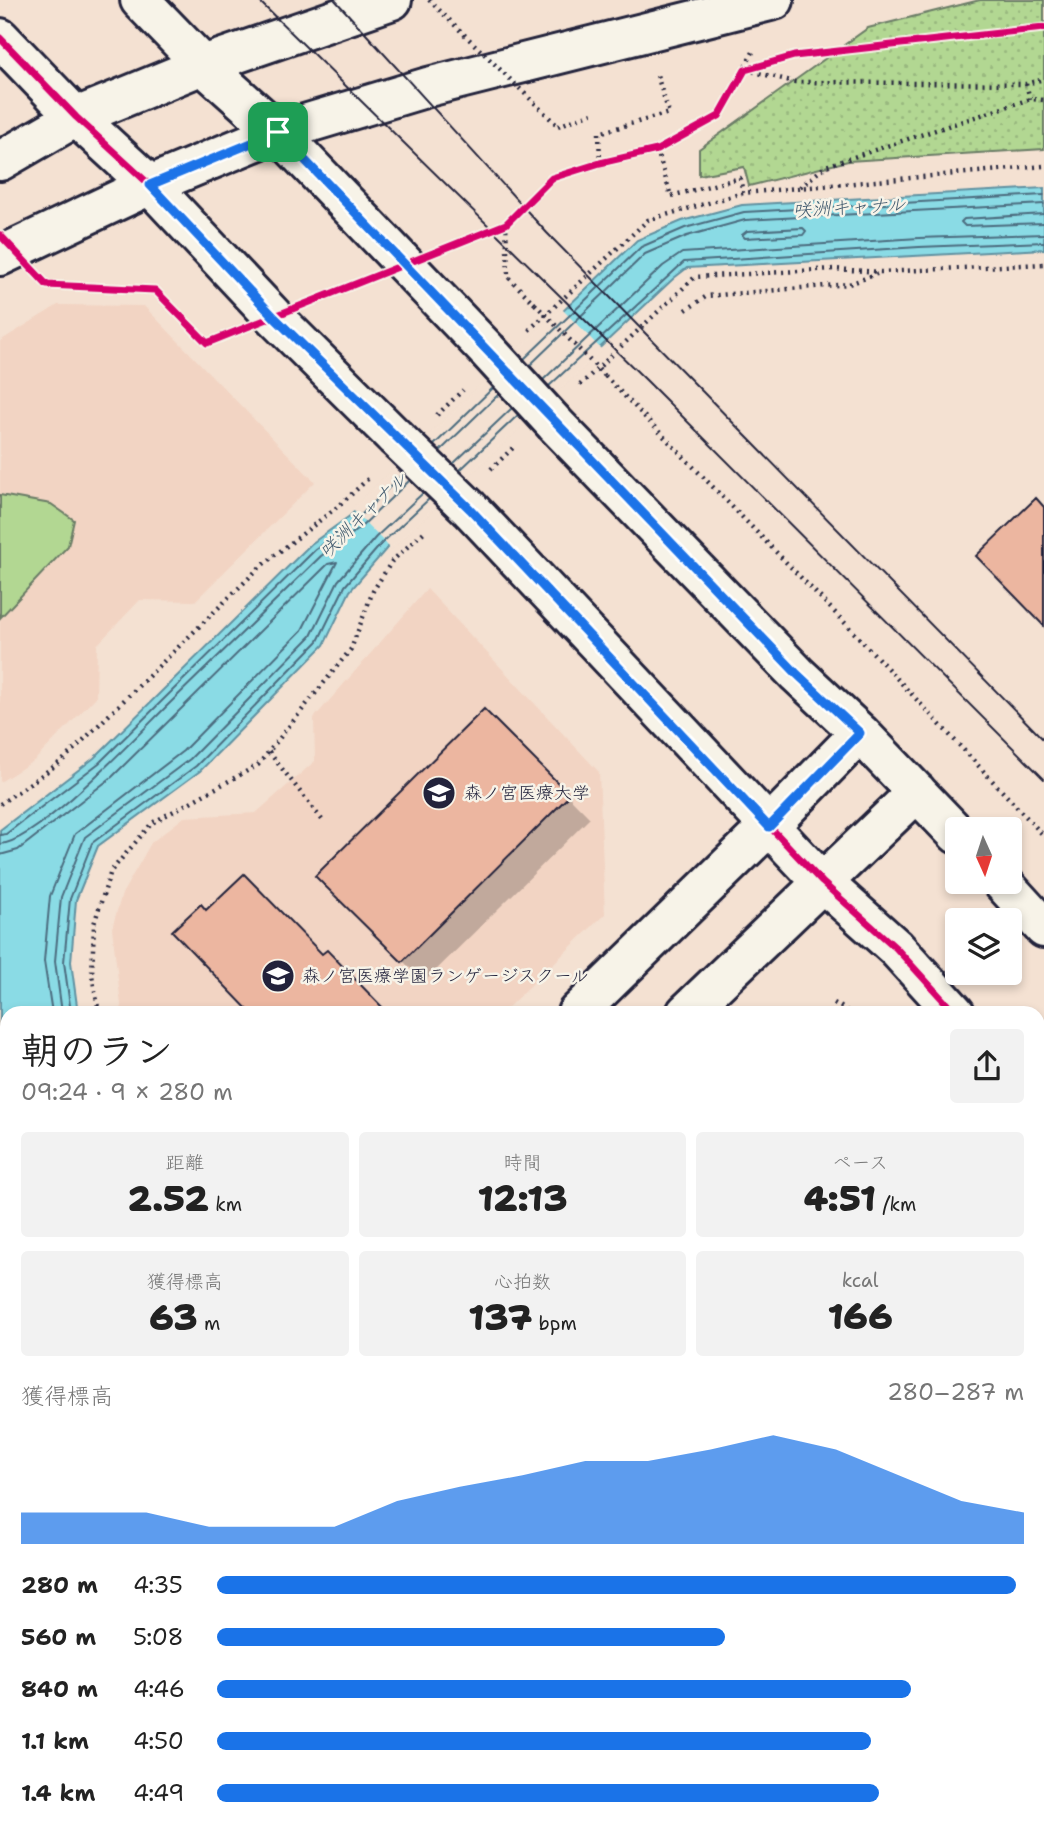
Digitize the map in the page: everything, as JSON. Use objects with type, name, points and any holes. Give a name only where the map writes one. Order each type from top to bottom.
[{"type":"street","points":[[140,0],[203,65],[278,132],[555,424],[797,674],[860,733],[945,821]]},
{"type":"street","points":[[0,162],[76,117],[203,65],[392,0]]},
{"type":"street","points":[[0,256],[150,185],[278,132],[428,87],[774,0]]},
{"type":"street","points":[[0,38],[76,117],[150,185],[275,318],[470,509],[821,882],[895,948],[948,1006]]},
{"type":"street","points":[[584,1006],[769,827],[860,733]]},
{"type":"street","points":[[693,1006],[917,792]]},
{"type":"street","points":[[1013,894],[1044,928]]},
{"type":"path","points":[[429,0],[558,126],[592,113]]},
{"type":"path","points":[[745,70],[794,56],[1044,28]]},
{"type":"path","points":[[757,42],[745,70],[719,116],[657,150],[600,163],[552,178],[506,224],[508,277],[847,625],[1044,836]]},
{"type":"path","points":[[600,163],[599,133],[669,113],[656,70]]},
{"type":"path","points":[[745,70],[795,82],[1026,84],[1044,79]]},
{"type":"path","points":[[1026,84],[1030,99]]},
{"type":"path","points":[[799,188],[826,166],[1030,99],[1044,100]]},
{"type":"path","points":[[657,150],[671,196],[740,178],[743,193]]},
{"type":"path","points":[[686,310],[707,296],[849,284],[881,272]]},
{"type":"path","points":[[269,752],[323,821]]},
{"type":"path","points":[[834,1003],[839,1006]]},
{"type":"shaded area","points":[[58,305],[144,306],[315,482],[195,601],[140,600],[97,645],[96,697],[35,760],[0,782],[0,341]]},
{"type":"shaded area","name":"森ノ宮医療大学","points":[[427,589],[599,772],[605,914],[509,1006],[121,1006],[112,928],[122,894],[151,843],[184,817],[256,813],[315,761],[314,718]]},
{"type":"green space","points":[[980,0],[1044,0],[1044,149],[848,161],[749,186],[744,167],[699,175],[699,149],[868,28]]},
{"type":"green space","points":[[0,495],[51,504],[74,520],[68,546],[0,618]]},
{"type":"water","name":"咲洲キャナル","points":[[1044,188],[1044,249],[687,268],[387,548],[350,591],[324,645],[200,771],[98,846],[76,900],[71,962],[77,1006],[0,1006],[0,830],[94,758],[311,544],[351,515],[637,240],[682,221],[742,205]]},
{"type":"pier","points":[[561,308],[602,350],[391,549],[352,509]]},
{"type":"building","points":[[1036,498],[1044,507],[1044,626],[976,556]]},
{"type":"building","points":[[484,709],[570,795],[402,962],[315,876]]},
{"type":"building","points":[[244,874],[322,954],[327,950],[381,1006],[244,1006],[172,931],[201,904],[206,910]]},
{"type":"tram line","points":[[258,0],[647,381],[1044,779]]},
{"type":"tram line","points":[[335,0],[547,233],[1044,740]]},
{"type":"cycle path","points":[[0,235],[47,285],[155,290],[207,343],[506,224],[552,178],[600,163],[657,150],[719,116],[745,70],[794,56],[1044,28]]},
{"type":"cycle path","points":[[0,38],[76,117],[150,185],[275,318],[470,509],[822,882],[896,948],[949,1006]]},
{"type":"place","name":"森ノ宮医療大学","points":[[439,793]]},
{"type":"place","name":"森ノ宮医療学園ランゲージスクール","points":[[278,976]]},
{"type":"route","points":[[278,132],[797,674],[860,733],[769,827],[470,509],[275,318],[150,185],[278,132]]}]
